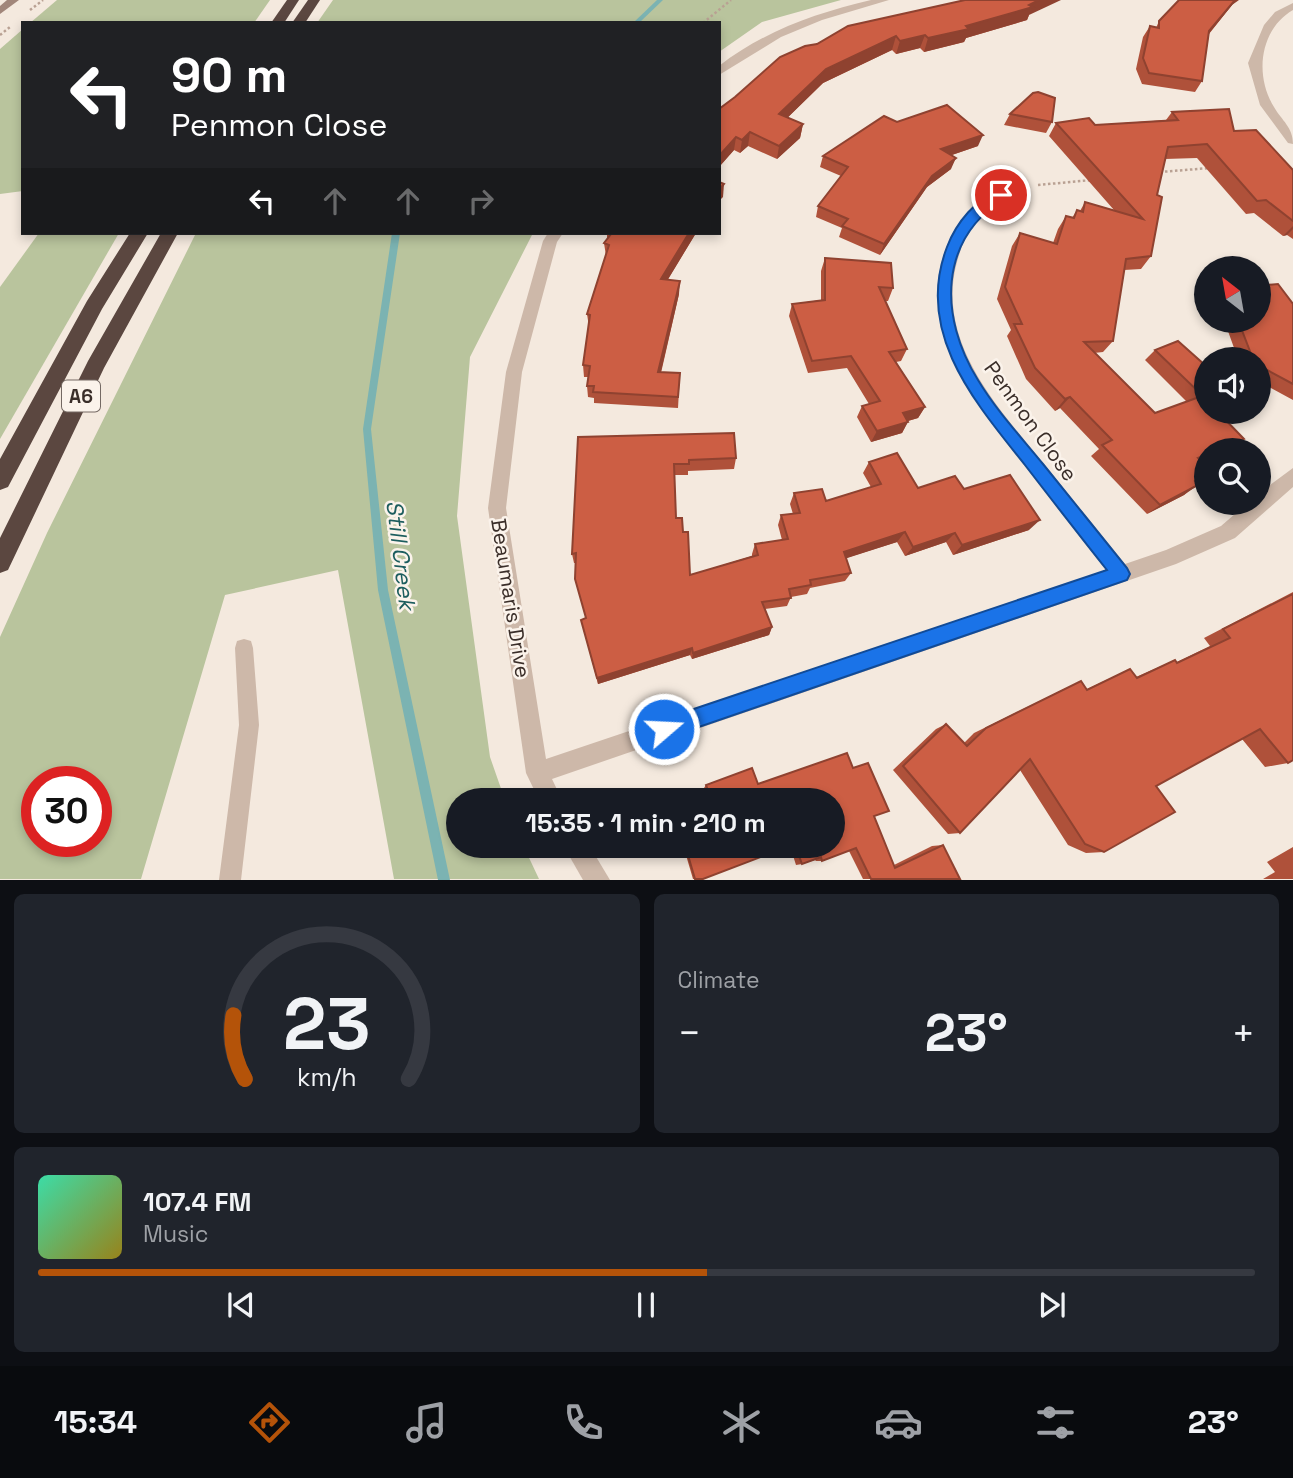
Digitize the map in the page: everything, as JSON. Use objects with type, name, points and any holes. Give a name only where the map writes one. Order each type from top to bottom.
[{"type":"highway","points":[[278,21],[293,0]]},
{"type":"highway","points":[[299,21],[314,0]]},
{"type":"highway","name":"A6","points":[[0,480],[94,306],[138,235]]},
{"type":"highway","name":"A6","points":[[0,562],[95,366],[168,235]]},
{"type":"street","points":[[0,11],[14,0]]},
{"type":"street","points":[[721,70],[756,44],[786,28],[818,16],[884,0]]},
{"type":"street","points":[[1293,6],[1279,14],[1268,27],[1254,63],[1266,106],[1293,140]]},
{"type":"street","name":"Penmon Close","points":[[1020,183],[982,207],[959,233],[947,266],[944,299],[952,340],[971,383],[991,411],[1121,574]]},
{"type":"street","name":"Beaumaris Drive","points":[[545,788],[537,773],[497,508],[514,372],[550,241],[554,235]]},
{"type":"street","points":[[537,773],[1170,558],[1228,532],[1293,476]]},
{"type":"street","points":[[584,858],[598,880]]},
{"type":"lane","points":[[230,880],[249,725],[244,648]]},
{"type":"path","points":[[706,21],[731,0]]},
{"type":"path","points":[[1157,173],[1212,168]]},
{"type":"path","points":[[1020,183],[1049,186],[1103,178]]},
{"type":"green space","points":[[57,0],[270,0],[255,21],[32,21]]},
{"type":"green space","points":[[333,0],[841,0],[762,22],[721,51],[721,21],[318,21]]},
{"type":"green space","points":[[21,31],[21,191],[0,194],[0,49]]},
{"type":"green space","points":[[38,235],[118,235],[0,439],[0,287]]},
{"type":"green space","points":[[195,235],[532,235],[470,357],[457,516],[490,757],[501,788],[446,788],[446,858],[529,858],[539,879],[394,879],[338,570],[225,595],[141,879],[0,879],[0,637],[47,533]]},
{"type":"building","points":[[965,0],[1039,0],[1029,5],[1033,7],[966,26],[969,29],[900,41],[896,36],[826,69],[779,114],[803,124],[779,146],[750,132],[742,140],[736,137],[721,154],[721,108],[780,57],[817,44],[848,26]]},
{"type":"building","points":[[1179,0],[1235,0],[1209,31],[1202,81],[1149,73],[1143,58],[1150,26],[1159,28],[1159,21]]},
{"type":"building","points":[[1033,93],[1055,98],[1052,122],[1010,114]]},
{"type":"building","points":[[947,105],[983,135],[941,149],[956,158],[932,176],[884,244],[842,226],[848,219],[818,206],[848,167],[823,156],[884,116],[897,122]]},
{"type":"building","points":[[1229,109],[1234,131],[1256,130],[1293,170],[1293,221],[1266,200],[1257,201],[1207,144],[1168,147],[1157,195],[1162,197],[1151,256],[1126,259],[1113,341],[1084,342],[1155,413],[1194,399],[1194,424],[1230,424],[1243,438],[1194,438],[1194,487],[1160,505],[1102,445],[1112,440],[1070,397],[1065,399],[1035,368],[1014,324],[1022,324],[1005,287],[1020,233],[1057,244],[1066,216],[1074,218],[1077,210],[1083,212],[1085,202],[1143,219],[1056,123],[1089,118],[1095,125],[1178,120],[1172,112]]},
{"type":"building","points":[[610,235],[688,235],[661,279],[680,281],[658,372],[680,373],[678,397],[593,392],[594,386],[587,386],[590,366],[583,365],[590,315],[587,314],[609,245],[604,243]]},
{"type":"building","points":[[825,258],[891,263],[893,288],[879,287],[907,349],[889,352],[925,407],[903,413],[908,422],[877,431],[862,406],[880,401],[851,356],[812,361],[792,304],[825,300]]},
{"type":"building","points":[[1278,284],[1293,304],[1293,384],[1271,372],[1271,347],[1248,347],[1243,333],[1271,333],[1271,285]]},
{"type":"building","points":[[1178,341],[1194,355],[1194,387],[1155,350]]},
{"type":"building","points":[[734,433],[736,458],[689,460],[689,464],[674,464],[676,518],[682,518],[683,532],[688,532],[690,575],[758,555],[755,544],[788,539],[781,515],[800,513],[794,493],[822,489],[826,501],[881,484],[869,462],[897,453],[918,488],[955,476],[964,489],[1010,475],[1040,520],[962,545],[955,533],[913,547],[905,532],[844,552],[851,573],[810,580],[811,585],[789,589],[791,598],[762,602],[772,627],[693,653],[692,648],[597,678],[581,620],[586,618],[575,579],[576,553],[572,554],[578,437]]},
{"type":"building","points":[[1293,594],[1293,760],[1288,763],[1260,729],[1156,786],[1175,812],[1104,852],[1085,844],[1030,759],[960,833],[903,766],[946,724],[967,746],[986,728],[1081,681],[1087,690],[1130,669],[1137,678],[1175,660],[1177,663],[1230,638],[1223,629]]},
{"type":"building","points":[[847,753],[853,768],[868,763],[889,811],[874,816],[895,868],[943,845],[960,879],[871,879],[856,848],[845,852],[845,788],[707,788],[706,785],[752,768],[758,784]]},
{"type":"building","points":[[689,858],[758,858],[703,879],[695,879]]},
{"type":"building","points":[[800,858],[818,858],[802,864]]},
{"type":"waterway","name":"Still Creek","points":[[638,21],[660,0]]},
{"type":"waterway","name":"Still Creek","points":[[396,235],[367,429],[383,590],[444,880]]},
{"type":"route","points":[[664,729],[1121,574],[991,411],[971,383],[952,340],[944,299],[947,266],[959,233],[982,207],[1001,195]]}]
